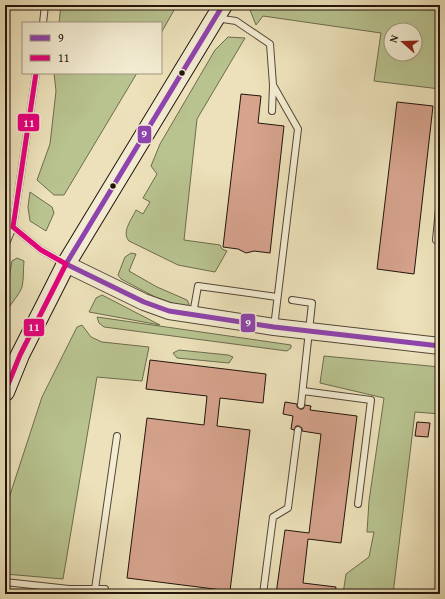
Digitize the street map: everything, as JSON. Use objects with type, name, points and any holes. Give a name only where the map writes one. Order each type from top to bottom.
[{"type":"main road","points":[[5,392],[20,355],[66,264],[219,12]]},
{"type":"street","points":[[66,264],[144,302],[169,311],[274,327],[440,346]]},
{"type":"lane","points":[[43,22],[46,5]]},
{"type":"lane","points":[[219,12],[236,21],[270,44],[273,85],[272,111]]},
{"type":"lane","points":[[5,246],[13,227],[36,74]]},
{"type":"lane","points":[[273,85],[298,129],[274,327]]},
{"type":"lane","points":[[436,240],[440,199]]},
{"type":"lane","points":[[13,227],[41,250],[66,264]]},
{"type":"lane","points":[[193,315],[198,286],[277,297]]},
{"type":"lane","points":[[292,300],[312,303],[301,405]]},
{"type":"lane","points":[[303,391],[371,400],[358,504]]},
{"type":"lane","points":[[263,594],[273,517],[288,508],[298,430]]},
{"type":"lane","points":[[95,589],[117,436]]},
{"type":"lane","points":[[5,582],[69,589],[105,589]]},
{"type":"green space","points":[[61,5],[177,5],[162,31],[162,22],[59,22]]},
{"type":"green space","points":[[248,5],[440,5],[440,89],[374,81],[381,33],[263,16],[256,25]]},
{"type":"green space","points":[[228,37],[245,38],[197,119],[184,240],[220,245],[222,249],[227,251],[215,272],[178,265],[129,241],[126,234],[128,226],[136,210],[143,214],[150,202],[143,198],[157,174],[151,166],[160,144],[215,50]]},
{"type":"green space","points":[[54,74],[136,74],[64,195],[54,195],[37,180],[50,144],[56,91]]},
{"type":"green space","points":[[30,192],[52,207],[54,213],[46,231],[30,221],[28,207]]},
{"type":"green space","points":[[131,253],[136,254],[129,271],[157,287],[187,300],[189,304],[187,308],[155,297],[121,279],[118,275],[125,257]]},
{"type":"green space","points":[[17,258],[24,261],[22,287],[8,309],[5,317],[5,300],[12,261]]},
{"type":"green space","points":[[102,295],[160,325],[89,312],[96,298]]},
{"type":"green space","points":[[97,317],[291,345],[291,348],[287,351],[104,327],[99,323]]},
{"type":"green space","points":[[82,325],[91,337],[102,342],[149,347],[142,381],[97,377],[63,579],[5,574],[5,519],[8,501],[42,397],[77,327]]},
{"type":"green space","points":[[179,350],[228,355],[233,357],[229,363],[177,358],[173,353]]},
{"type":"green space","points":[[324,356],[440,367],[440,414],[415,412],[393,594],[343,594],[346,574],[369,557],[374,532],[367,532],[369,501],[384,398],[320,383]]},
{"type":"building","points":[[241,94],[261,96],[258,123],[284,126],[270,253],[254,251],[246,253],[238,249],[223,247]]},
{"type":"building","points":[[397,102],[433,106],[414,274],[377,269]]},
{"type":"building","points":[[150,360],[266,374],[263,403],[220,398],[217,426],[250,430],[230,591],[127,578],[147,418],[204,425],[207,396],[146,389]]},
{"type":"building","points":[[285,402],[297,404],[297,407],[300,409],[303,409],[305,405],[311,406],[310,410],[357,416],[341,543],[308,539],[303,583],[336,587],[335,594],[276,594],[285,530],[309,533],[321,434],[302,431],[302,428],[299,426],[296,426],[294,430],[291,429],[293,416],[283,414]]},
{"type":"building","points":[[417,422],[430,423],[428,437],[415,436]]},
{"type":"transit line","name":"9","points":[[66,264],[223,5]]},
{"type":"transit line","name":"11","points":[[36,74],[13,227],[41,250],[66,264]]},
{"type":"transit line","name":"9","points":[[66,264],[144,302],[169,311],[274,327],[440,346]]},
{"type":"transit line","name":"11","points":[[5,392],[20,355],[66,264]]}]
